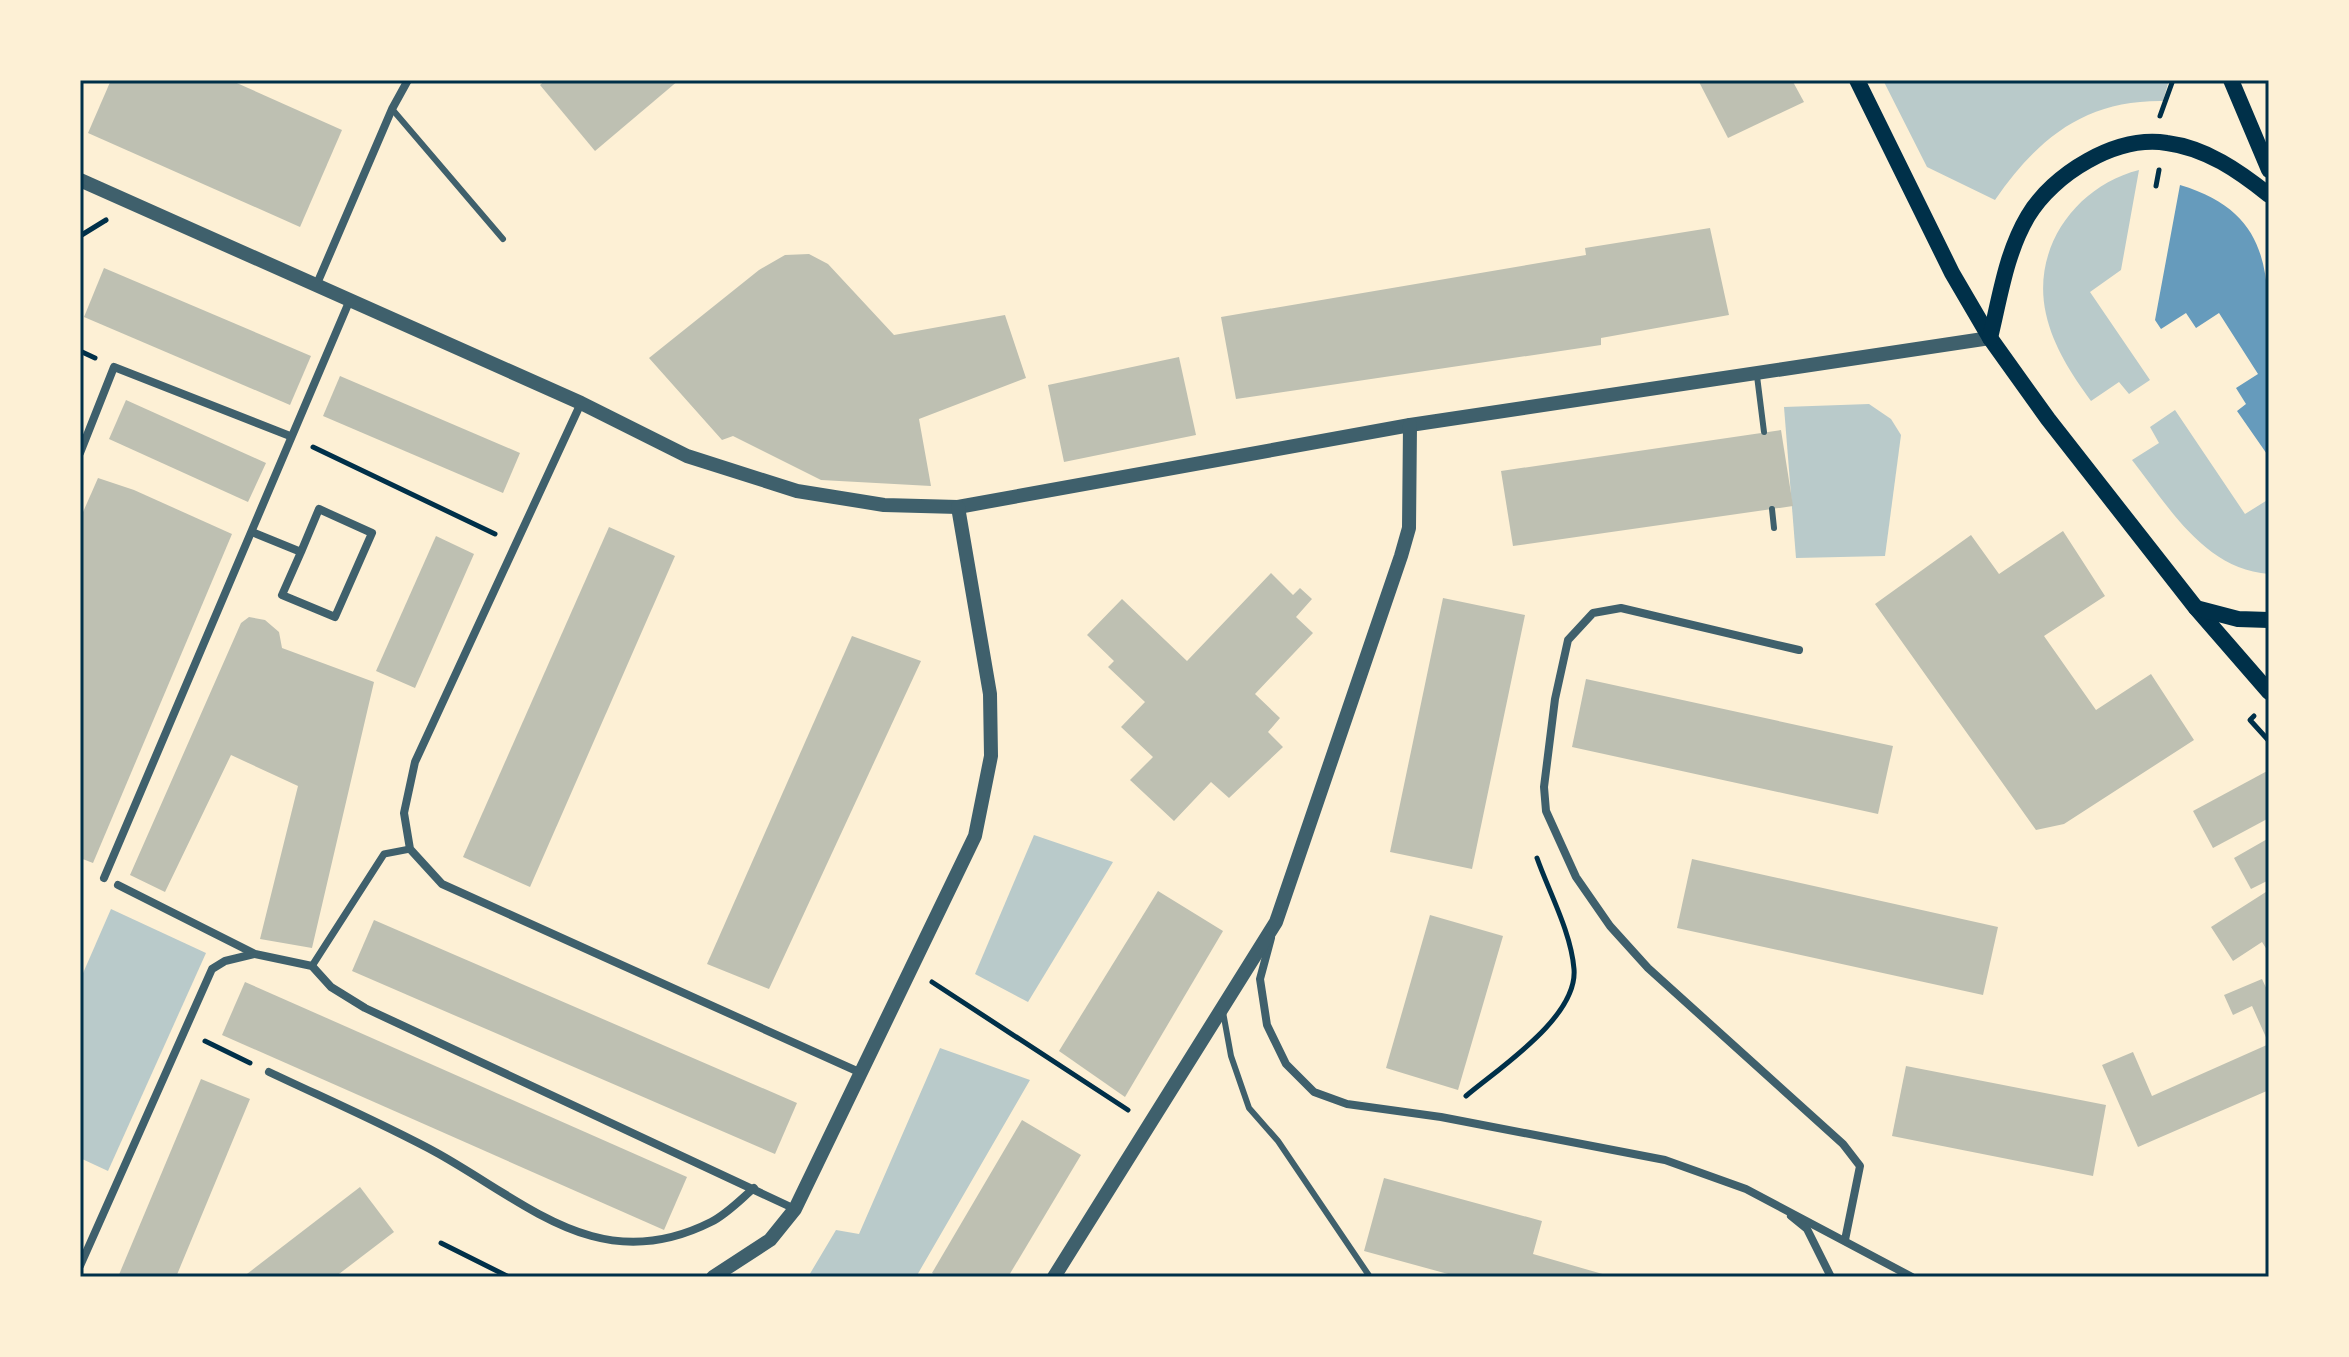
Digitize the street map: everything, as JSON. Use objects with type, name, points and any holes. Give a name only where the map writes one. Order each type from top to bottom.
[{"type":"main road","points":[[1857,80],[1952,273],[1990,338],[2048,419],[2196,608],[2269,692]]},
{"type":"main road","points":[[2231,80],[2269,170]]},
{"type":"main road","points":[[1990,338],[2009,256],[2029,215],[2054,186],[2085,161],[2120,147],[2165,142],[2207,155],[2242,174],[2269,195]]},
{"type":"main road","points":[[2196,608],[2238,619],[2269,620]]},
{"type":"street","points":[[316,287],[392,109],[408,80]]},
{"type":"street","points":[[80,180],[581,403],[687,456],[797,491],[884,505],[958,507],[1410,425],[1990,338]]},
{"type":"street","points":[[104,878],[349,302]]},
{"type":"street","points":[[80,453],[114,367],[290,436]]},
{"type":"street","points":[[581,403],[415,762],[404,813],[410,849],[442,884],[859,1072]]},
{"type":"street","points":[[1410,425],[1409,528],[1276,922],[1260,979],[1267,1025],[1286,1064],[1314,1092],[1347,1104],[1441,1117],[1665,1160],[1746,1189],[1912,1277]]},
{"type":"street","points":[[713,1277],[770,1240],[795,1209],[975,836],[991,756],[990,694],[958,507]]},
{"type":"street","points":[[319,509],[372,533],[335,617],[282,595],[301,552],[319,509]]},
{"type":"street","points":[[252,532],[301,552]]},
{"type":"street","points":[[1799,650],[1621,608],[1593,613],[1568,640],[1555,699],[1544,787],[1546,811],[1571,865],[1610,926],[1648,968],[1843,1144],[1860,1166],[1845,1240]]},
{"type":"street","points":[[312,966],[384,854],[410,849]]},
{"type":"street","points":[[118,885],[255,954],[312,966],[331,987],[365,1008],[795,1209]]},
{"type":"street","points":[[1054,1277],[1276,922]]},
{"type":"street","points":[[80,1266],[212,969],[225,961],[255,954]]},
{"type":"street","points":[[269,1072],[436,1153],[563,1226],[597,1240],[628,1243],[662,1241],[714,1221],[754,1188]]},
{"type":"street","points":[[1778,1205],[1807,1229],[1831,1277]]},
{"type":"lane","points":[[392,109],[503,239]]},
{"type":"lane","points":[[1756,372],[1764,432]]},
{"type":"lane","points":[[1772,509],[1774,528]]},
{"type":"lane","points":[[1222,1008],[1231,1056],[1249,1108],[1278,1141],[1370,1277]]},
{"type":"path","points":[[290,436],[516,544]]},
{"type":"path","points":[[1441,1117],[1547,1027],[1568,1000],[1575,971],[1572,955],[1535,852]]},
{"type":"path","points":[[910,968],[1149,1124]]},
{"type":"path","points":[[184,1031],[269,1072]]},
{"type":"path","points":[[441,1243],[509,1277]]},
{"type":"shaded area","points":[[1883,80],[2169,80],[2163,101],[2110,107],[2066,127],[2028,158],[1995,200],[1927,167]]},
{"type":"shaded area","points":[[2139,170],[2121,270],[2090,292],[2150,380],[2129,394],[2119,382],[2091,401],[2064,360],[2049,326],[2043,290],[2045,266],[2063,223],[2078,205],[2116,178]]},
{"type":"shaded area","points":[[1869,404],[1891,419],[1901,435],[1885,556],[1796,558],[1784,407]]},
{"type":"shaded area","points":[[2175,410],[2245,514],[2269,499],[2269,574],[2246,570],[2225,561],[2207,548],[2174,515],[2132,460],[2159,443],[2150,427]]},
{"type":"shaded area","points":[[1034,835],[1113,862],[1028,1002],[975,974]]},
{"type":"shaded area","points":[[111,909],[206,953],[108,1171],[80,1158],[80,980]]},
{"type":"shaded area","points":[[940,1048],[1030,1080],[916,1277],[808,1277],[836,1230],[859,1234]]},
{"type":"water","points":[[2180,185],[2209,196],[2231,210],[2246,226],[2264,267],[2269,317],[2269,457],[2237,411],[2246,404],[2236,388],[2258,374],[2219,313],[2196,328],[2186,313],[2161,329],[2155,320]]},
{"type":"building","points":[[111,80],[230,80],[342,130],[300,227],[88,133]]},
{"type":"building","points":[[546,80],[679,80],[595,151],[540,85]]},
{"type":"building","points":[[1698,80],[1792,80],[1804,102],[1728,138]]},
{"type":"building","points":[[1710,228],[1729,315],[1601,338],[1601,345],[1236,399],[1221,317],[1586,255],[1585,248]]},
{"type":"building","points":[[809,254],[828,264],[894,335],[1005,315],[1026,378],[919,419],[931,486],[821,480],[733,436],[722,440],[649,358],[759,270],[785,255]]},
{"type":"building","points":[[104,268],[311,356],[290,405],[84,317]]},
{"type":"building","points":[[1179,357],[1196,435],[1064,462],[1048,385]]},
{"type":"building","points":[[340,376],[520,453],[503,493],[323,416]]},
{"type":"building","points":[[126,400],[266,463],[248,502],[109,439]]},
{"type":"building","points":[[1781,430],[1793,506],[1513,546],[1501,471]]},
{"type":"building","points":[[98,478],[134,490],[232,534],[93,863],[80,858],[80,519]]},
{"type":"building","points":[[609,527],[675,556],[530,887],[463,857]]},
{"type":"building","points":[[2063,531],[2105,596],[2044,636],[2096,710],[2151,674],[2194,740],[2064,824],[2036,830],[1875,604],[1971,535],[1999,574]]},
{"type":"building","points":[[436,536],[474,554],[415,688],[376,671]]},
{"type":"building","points":[[1271,573],[1293,595],[1300,588],[1312,599],[1296,617],[1313,633],[1255,694],[1280,718],[1268,732],[1283,747],[1229,798],[1211,782],[1174,821],[1130,780],[1153,757],[1121,727],[1145,702],[1108,667],[1114,661],[1087,635],[1122,599],[1187,661]]},
{"type":"building","points":[[1443,598],[1525,615],[1472,869],[1390,852]]},
{"type":"building","points":[[249,617],[265,620],[279,632],[282,648],[374,682],[312,948],[260,939],[298,786],[231,755],[165,892],[130,875],[241,623]]},
{"type":"building","points":[[852,636],[921,661],[769,989],[707,964]]},
{"type":"building","points":[[1586,679],[1893,746],[1878,814],[1572,747]]},
{"type":"building","points":[[2269,770],[2269,818],[2213,848],[2193,811]]},
{"type":"building","points":[[2269,838],[2269,880],[2251,889],[2234,858]]},
{"type":"building","points":[[1692,859],[1998,927],[1983,995],[1677,928]]},
{"type":"building","points":[[2269,890],[2269,953],[2262,942],[2233,961],[2211,927]]},
{"type":"building","points":[[1158,891],[1223,931],[1125,1097],[1059,1051]]},
{"type":"building","points":[[1430,915],[1503,936],[1458,1090],[1386,1068]]},
{"type":"building","points":[[374,920],[797,1103],[775,1154],[352,971]]},
{"type":"building","points":[[2262,979],[2269,994],[2269,1044],[2252,1006],[2233,1015],[2224,995]]},
{"type":"building","points":[[245,982],[687,1177],[664,1230],[222,1035]]},
{"type":"building","points":[[2269,1044],[2269,1090],[2138,1147],[2102,1065],[2133,1052],[2152,1096]]},
{"type":"building","points":[[1906,1066],[2106,1105],[2093,1176],[1892,1136]]},
{"type":"building","points":[[201,1079],[250,1099],[176,1277],[118,1277]]},
{"type":"building","points":[[1022,1120],[1081,1155],[1008,1277],[938,1277],[932,1273]]},
{"type":"building","points":[[1384,1178],[1542,1221],[1533,1254],[1613,1277],[1459,1277],[1364,1251]]},
{"type":"building","points":[[360,1187],[394,1232],[335,1277],[243,1277]]}]
